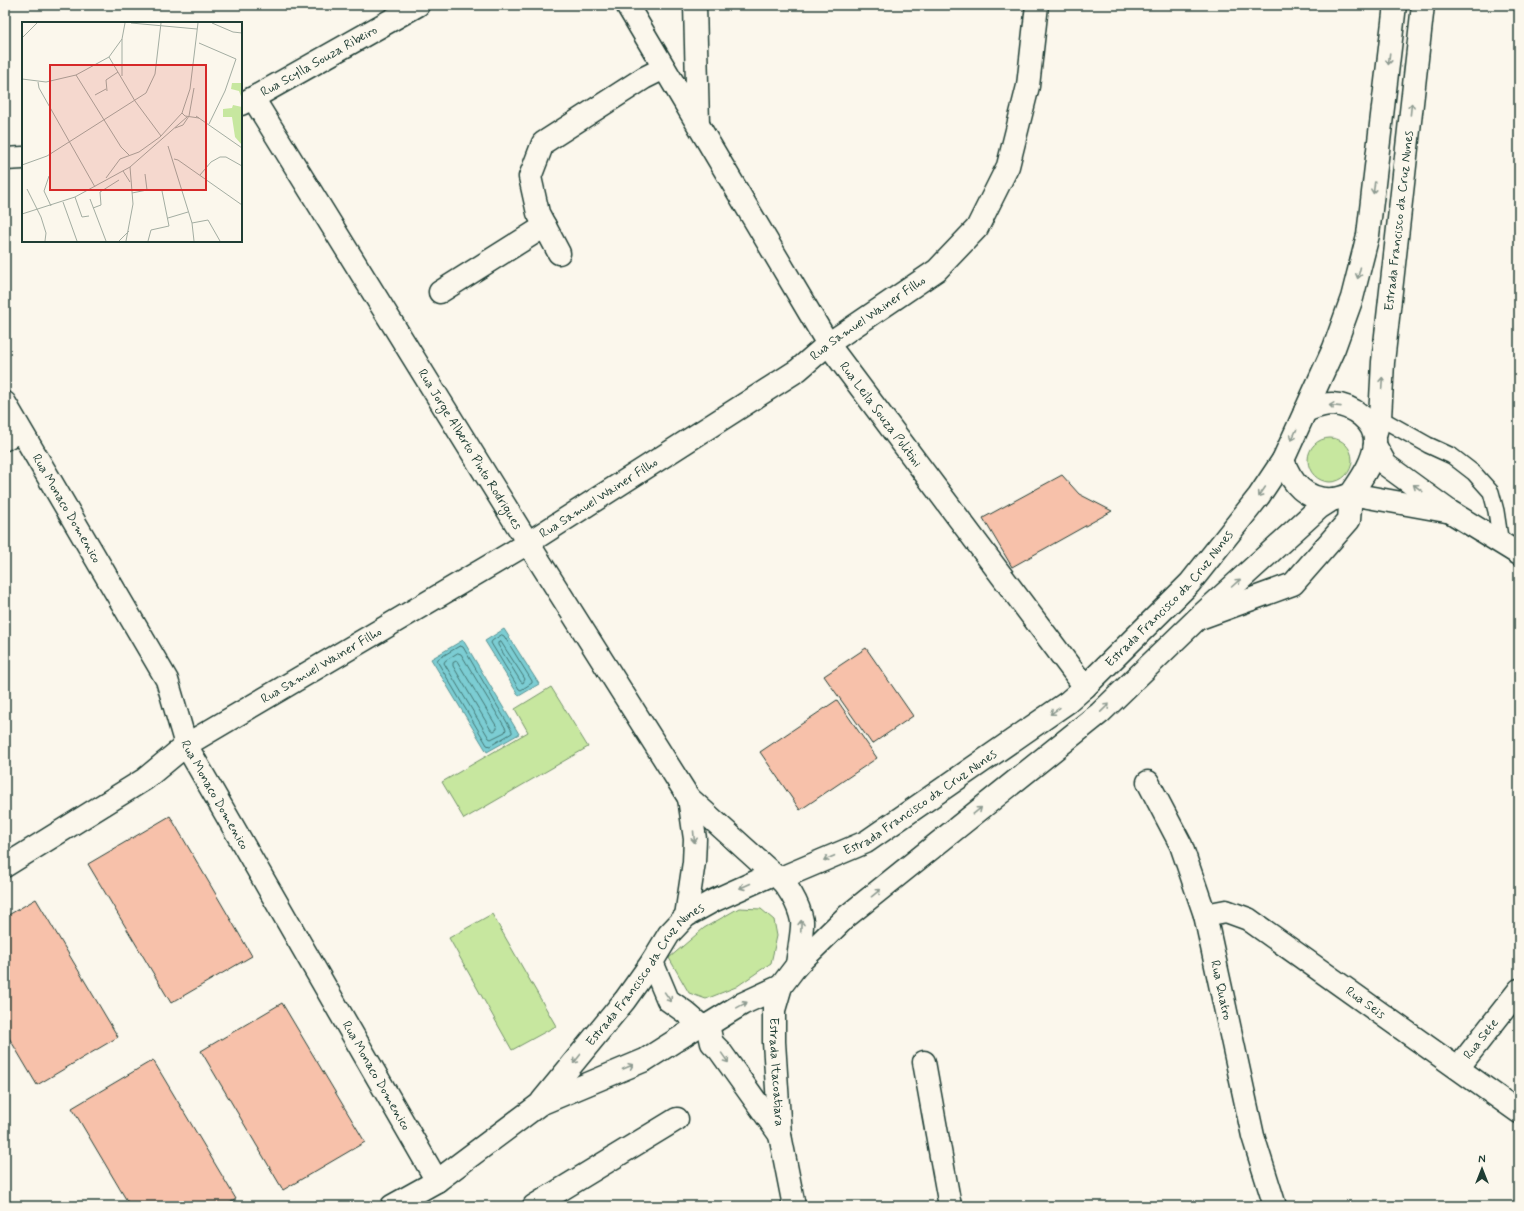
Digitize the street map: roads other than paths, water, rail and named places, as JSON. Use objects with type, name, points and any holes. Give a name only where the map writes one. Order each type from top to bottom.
[{"type":"street","name":"Rua Scylla Souza Ribeiro","points":[[247,101],[418,5]]},
{"type":"street","name":"Rua Leila Souza Pulitini","points":[[627,5],[828,344],[1085,687]]},
{"type":"street","name":"Rua Leila Souza Pulitini","points":[[695,5],[698,126]]},
{"type":"street","name":"Rua Samuel Wainer Filho","points":[[5,866],[145,780],[186,745],[528,543],[798,370],[828,344],[937,270],[977,228],[1008,166],[1028,86],[1037,5]]},
{"type":"street","points":[[1395,5],[1368,235],[1352,298],[1334,348],[1283,460],[1287,473],[1295,484],[1306,493],[1319,498],[1342,497],[1449,511]]},
{"type":"street","name":"Estrada Francisco da Cruz Nunes","points":[[1376,433],[1423,5]]},
{"type":"street","points":[[559,253],[538,213],[530,177],[543,143],[644,78],[664,68]]},
{"type":"street","name":"Rua Jorge Alberto Pinto Rodrigues","points":[[247,101],[689,798],[777,876],[792,895],[802,922],[797,965]]},
{"type":"street","points":[[5,159],[22,158]]},
{"type":"street","points":[[440,292],[545,226]]},
{"type":"street","name":"Rua Monaco Domenico","points":[[5,403],[14,438],[167,680],[186,745],[437,1181]]},
{"type":"street","points":[[1305,411],[1318,406],[1332,404],[1347,407],[1359,414],[1376,433],[1386,465],[1449,511],[1510,549]]},
{"type":"street","points":[[1342,497],[1366,472],[1376,433]]},
{"type":"street","name":"Estrada Francisco da Cruz Nunes","points":[[392,1206],[437,1181],[540,1104],[625,1000],[652,962],[669,934],[686,916],[713,901],[866,842],[1055,711],[1085,687],[1190,583],[1259,496],[1283,460]]},
{"type":"street","name":"Estrada Francisco da Cruz Nunes","points":[[540,1104],[645,1060],[742,1004],[781,986],[797,965],[846,917],[1100,713],[1197,619],[1319,508],[1342,497],[1349,520],[1293,584],[1197,619]]},
{"type":"street","name":"Rua Quatro","points":[[1148,782],[1181,845],[1205,915],[1253,1136],[1275,1206]]},
{"type":"street","name":"Rua Jorge Alberto Pinto Rodrigues","points":[[686,916],[694,862],[695,839],[689,798]]},
{"type":"street","name":"Rua Seis","points":[[1205,915],[1226,911],[1248,919],[1519,1112]]},
{"type":"street","points":[[652,962],[668,1000],[704,1025]]},
{"type":"street","name":"Estrada Itacoatiara","points":[[781,986],[774,1010],[774,1042],[780,1135],[794,1206]]},
{"type":"street","name":"Rua Sete","points":[[1458,1068],[1519,990]]},
{"type":"street","name":"Estrada Itacoatiara","points":[[704,1025],[712,1043],[720,1051],[780,1135]]},
{"type":"street","points":[[924,1062],[950,1206]]},
{"type":"street","points":[[534,1206],[677,1118]]},
{"type":"lane","points":[[1376,433],[1428,445],[1452,456],[1474,473],[1491,492],[1496,511],[1510,549]]},
{"type":"water","points":[[504,629],[539,684],[519,696],[485,641]]},
{"type":"water","points":[[463,640],[519,734],[487,752],[431,659]]}]
